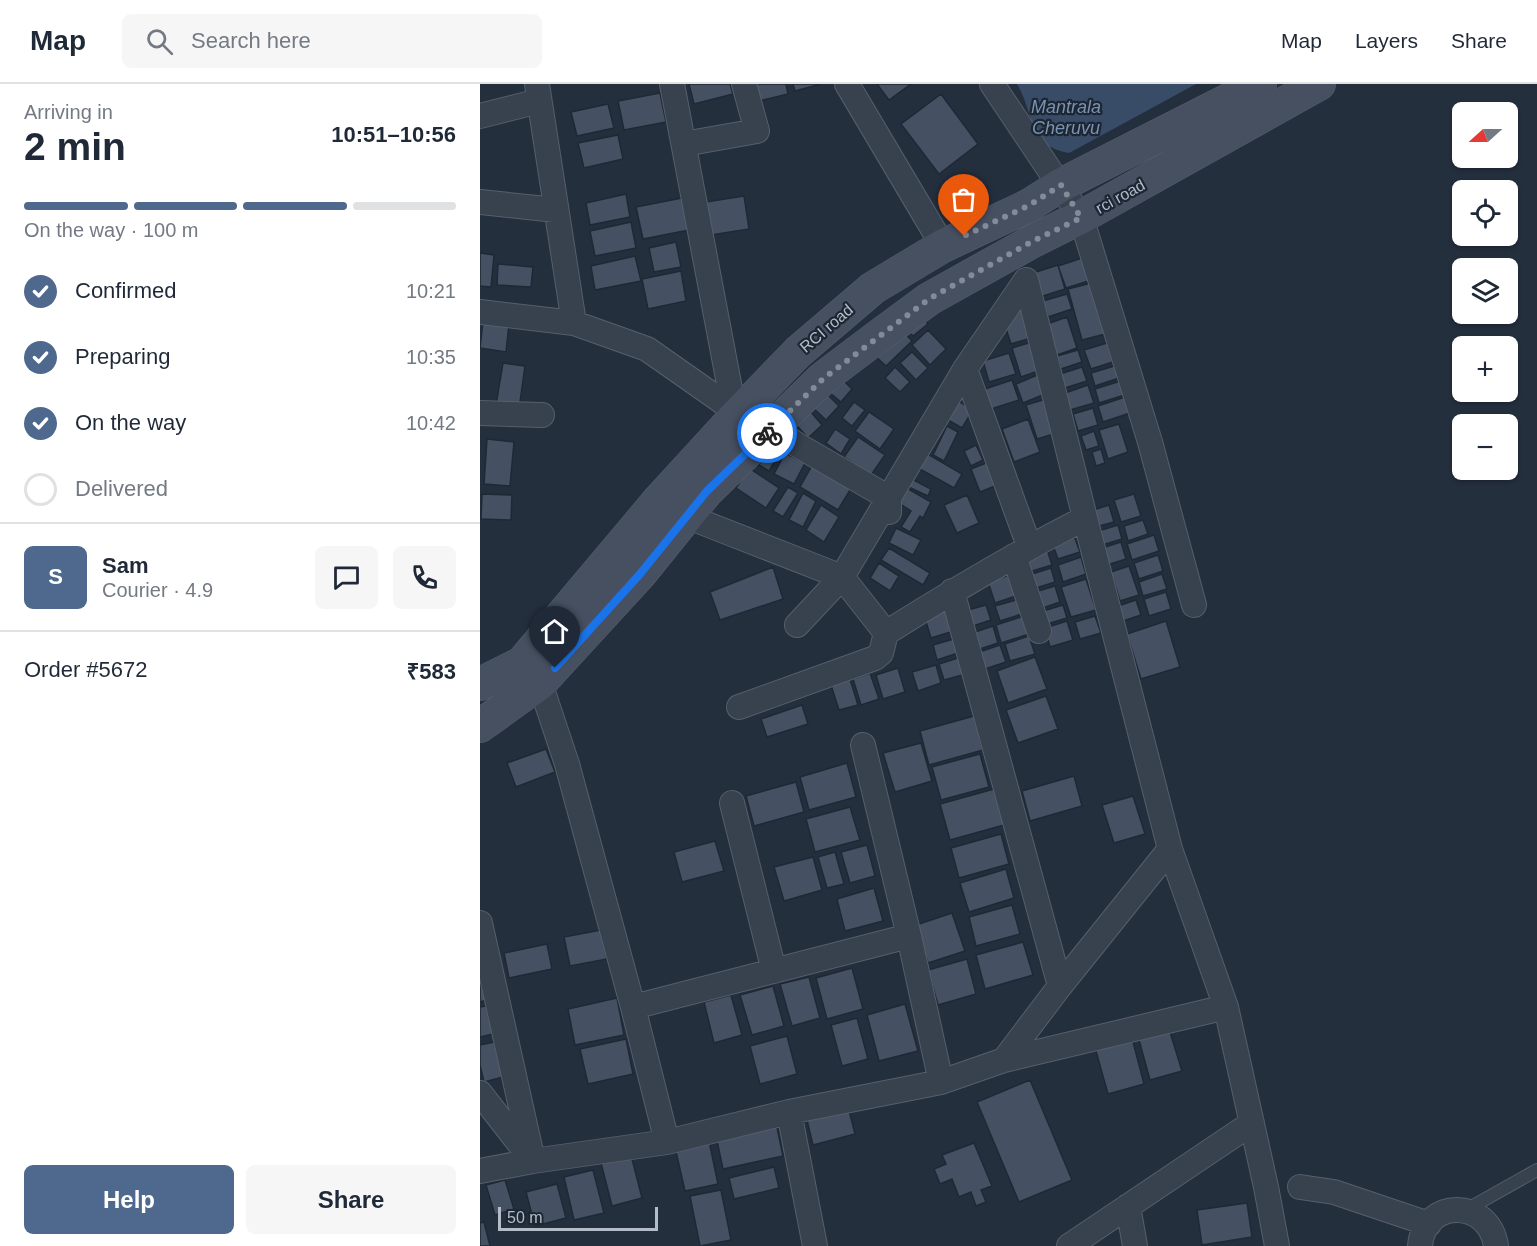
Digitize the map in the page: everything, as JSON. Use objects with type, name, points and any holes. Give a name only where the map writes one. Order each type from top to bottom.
[{"type":"main road","name":"RCI road","points":[[480,684],[531,673],[659,500],[736,412],[798,352],[873,288],[943,246],[1028,206],[1061,185],[1260,84]]},
{"type":"main road","name":"rci road","points":[[480,726],[531,673],[640,574],[707,491],[824,378],[929,299],[1033,241],[1081,218],[1319,84]]},
{"type":"street","points":[[672,84],[736,412]]},
{"type":"street","points":[[684,144],[757,131],[744,84]]},
{"type":"street","points":[[847,84],[943,246]]},
{"type":"street","points":[[992,84],[1081,218],[1150,442],[1194,605]]},
{"type":"street","points":[[480,116],[538,92],[574,323]]},
{"type":"street","points":[[480,202],[556,210]]},
{"type":"street","points":[[797,625],[842,577],[889,505],[965,369],[1026,280],[1170,849],[1226,1007],[1277,1246]]},
{"type":"street","points":[[480,312],[574,323],[647,349],[736,412]]},
{"type":"street","points":[[965,369],[1022,551],[1039,631]]},
{"type":"street","points":[[480,413],[542,415]]},
{"type":"street","points":[[772,428],[889,505]]},
{"type":"street","points":[[686,516],[842,577],[886,633]]},
{"type":"street","points":[[739,707],[875,658],[881,653],[886,633],[952,591],[1085,518]]},
{"type":"street","points":[[952,591],[1060,986]]},
{"type":"street","points":[[531,673],[567,764],[667,1142]]},
{"type":"street","points":[[863,746],[909,936],[941,1082]]},
{"type":"street","points":[[732,803],[774,971]]},
{"type":"street","points":[[1004,1060],[1170,849]]},
{"type":"street","points":[[480,923],[533,1161]]},
{"type":"street","points":[[633,1007],[909,936]]},
{"type":"street","points":[[480,1171],[667,1142],[789,1112],[941,1082],[1004,1060],[1226,1007]]},
{"type":"street","points":[[480,1093],[533,1161]]},
{"type":"street","points":[[789,1112],[815,1246]]},
{"type":"street","points":[[1068,1246],[1251,1123]]},
{"type":"street","points":[[1300,1187],[1334,1192],[1429,1224]]},
{"type":"street","points":[[1128,1206],[1135,1246]]},
{"type":"street","points":[[1420,1246],[1424,1230],[1441,1214],[1452,1210],[1466,1210],[1478,1215],[1488,1224],[1495,1235],[1496,1246]]},
{"type":"lane","points":[[1466,1210],[1537,1170]]},
{"type":"water","name":"Mantrala Cheruvu","points":[[1017,84],[1196,84],[1069,153],[1055,149],[1039,136]]},
{"type":"building","points":[[689,84],[730,84],[733,94],[694,104]]},
{"type":"building","points":[[755,84],[786,84],[788,94],[759,101]]},
{"type":"building","points":[[793,84],[821,84],[795,91]]},
{"type":"building","points":[[877,84],[911,84],[889,100]]},
{"type":"building","points":[[660,93],[666,122],[624,130],[618,101]]},
{"type":"building","points":[[941,94],[978,144],[939,174],[901,124]]},
{"type":"building","points":[[608,104],[614,128],[577,136],[571,112]]},
{"type":"building","points":[[618,135],[623,159],[584,168],[578,143]]},
{"type":"building","points":[[626,194],[630,217],[590,225],[586,203]]},
{"type":"building","points":[[744,196],[749,229],[711,235],[706,202]]},
{"type":"building","points":[[682,198],[689,230],[643,239],[636,207]]},
{"type":"building","points":[[631,222],[636,248],[595,256],[590,231]]},
{"type":"building","points":[[676,242],[681,267],[654,272],[649,248]]},
{"type":"building","points":[[480,253],[494,255],[491,287],[480,286]]},
{"type":"building","points":[[635,256],[641,281],[595,290],[591,266]]},
{"type":"building","points":[[1088,256],[1095,279],[1066,288],[1058,266]]},
{"type":"building","points":[[498,264],[533,267],[531,287],[497,285]]},
{"type":"building","points":[[1058,265],[1065,289],[1040,297],[1033,273]]},
{"type":"building","points":[[681,271],[686,301],[648,309],[642,279]]},
{"type":"building","points":[[1095,282],[1109,333],[1082,340],[1068,289]]},
{"type":"building","points":[[1067,294],[1072,309],[1048,317],[1043,301]]},
{"type":"building","points":[[1023,310],[1031,338],[1011,344],[1002,316]]},
{"type":"building","points":[[920,315],[928,324],[913,336],[904,327]]},
{"type":"building","points":[[1067,317],[1077,348],[1057,355],[1047,324]]},
{"type":"building","points":[[483,321],[509,324],[506,352],[480,348]]},
{"type":"building","points":[[901,329],[912,341],[886,366],[874,355]]},
{"type":"building","points":[[928,330],[946,349],[930,365],[912,345]]},
{"type":"building","points":[[1032,342],[1041,370],[1021,377],[1012,348]]},
{"type":"building","points":[[1107,343],[1113,362],[1091,369],[1084,350]]},
{"type":"building","points":[[1078,350],[1082,362],[1061,369],[1057,356]]},
{"type":"building","points":[[912,352],[928,368],[916,380],[900,363]]},
{"type":"building","points":[[1009,353],[1016,374],[989,382],[983,361]]},
{"type":"building","points":[[503,363],[525,366],[519,409],[496,405]]},
{"type":"building","points":[[1121,364],[1125,376],[1095,386],[1091,373]]},
{"type":"building","points":[[895,367],[910,382],[900,392],[885,378]]},
{"type":"building","points":[[1082,367],[1087,381],[1065,388],[1060,374]]},
{"type":"building","points":[[1042,373],[1050,392],[1023,403],[1016,384]]},
{"type":"building","points":[[838,375],[852,389],[841,402],[824,388]]},
{"type":"building","points":[[1127,379],[1131,393],[1099,403],[1095,389]]},
{"type":"building","points":[[1012,380],[1019,400],[991,409],[985,389]]},
{"type":"building","points":[[1088,385],[1094,403],[1070,410],[1065,393]]},
{"type":"building","points":[[825,392],[839,406],[826,420],[811,406]]},
{"type":"building","points":[[1131,395],[1136,411],[1103,422],[1098,406]]},
{"type":"building","points":[[952,397],[973,410],[962,428],[941,416]]},
{"type":"building","points":[[1046,399],[1057,433],[1037,439],[1026,405]]},
{"type":"building","points":[[854,402],[865,410],[852,426],[842,418]]},
{"type":"building","points":[[805,405],[822,425],[808,438],[790,418]]},
{"type":"building","points":[[1093,408],[1098,425],[1078,431],[1073,414]]},
{"type":"building","points":[[869,412],[894,429],[880,449],[855,431]]},
{"type":"building","points":[[1028,419],[1040,452],[1014,462],[1002,429]]},
{"type":"building","points":[[1119,424],[1128,452],[1108,459],[1099,430]]},
{"type":"building","points":[[947,426],[958,432],[944,461],[933,455]]},
{"type":"building","points":[[835,429],[850,439],[841,454],[826,443]]},
{"type":"building","points":[[1094,431],[1099,446],[1086,450],[1081,436]]},
{"type":"building","points":[[858,437],[885,455],[871,475],[844,457]]},
{"type":"building","points":[[487,439],[514,442],[510,486],[484,484]]},
{"type":"building","points":[[976,445],[983,460],[971,466],[964,451]]},
{"type":"building","points":[[768,447],[779,453],[769,471],[759,465]]},
{"type":"building","points":[[1101,449],[1105,463],[1096,466],[1092,452]]},
{"type":"building","points":[[785,453],[805,463],[794,484],[774,474]]},
{"type":"building","points":[[926,453],[962,474],[954,488],[918,468]]},
{"type":"building","points":[[991,461],[1000,484],[980,492],[971,469]]},
{"type":"building","points":[[814,462],[853,485],[838,510],[800,487]]},
{"type":"building","points":[[749,468],[779,488],[766,508],[736,488]]},
{"type":"building","points":[[908,477],[931,489],[928,496],[904,485]]},
{"type":"building","points":[[788,487],[798,493],[783,517],[773,511]]},
{"type":"building","points":[[905,487],[931,502],[923,518],[920,516],[910,532],[901,527],[911,511],[897,502]]},
{"type":"building","points":[[803,493],[816,501],[803,527],[789,520]]},
{"type":"building","points":[[482,494],[512,495],[511,520],[481,519]]},
{"type":"building","points":[[1134,494],[1141,516],[1121,522],[1114,500]]},
{"type":"building","points":[[967,495],[979,523],[957,533],[944,505]]},
{"type":"building","points":[[821,505],[839,517],[824,542],[806,530]]},
{"type":"building","points":[[1109,505],[1114,522],[1092,528],[1087,512]]},
{"type":"building","points":[[1143,520],[1148,534],[1128,541],[1124,526]]},
{"type":"building","points":[[1118,525],[1122,539],[1099,546],[1095,532]]},
{"type":"building","points":[[896,528],[921,540],[913,555],[889,543]]},
{"type":"building","points":[[1073,533],[1080,552],[1058,559],[1051,540]]},
{"type":"building","points":[[1154,535],[1159,551],[1132,560],[1127,544]]},
{"type":"building","points":[[1121,542],[1126,559],[1104,566],[1099,549]]},
{"type":"building","points":[[1046,546],[1052,565],[1029,572],[1023,553]]},
{"type":"building","points":[[889,548],[930,573],[923,585],[881,560]]},
{"type":"building","points":[[1158,555],[1163,571],[1139,579],[1134,563]]},
{"type":"building","points":[[1081,557],[1086,574],[1063,582],[1058,565]]},
{"type":"building","points":[[879,563],[899,576],[890,591],[870,578]]},
{"type":"building","points":[[1129,566],[1139,595],[1120,601],[1111,572]]},
{"type":"building","points":[[773,567],[783,599],[720,620],[710,592]]},
{"type":"building","points":[[1051,568],[1055,582],[1033,589],[1029,575]]},
{"type":"building","points":[[1162,574],[1167,589],[1143,596],[1139,582]]},
{"type":"building","points":[[1009,575],[1016,596],[995,603],[988,582]]},
{"type":"building","points":[[1086,579],[1096,610],[1071,617],[1061,587]]},
{"type":"building","points":[[1055,586],[1060,602],[1040,609],[1035,592]]},
{"type":"building","points":[[1166,592],[1171,609],[1149,616],[1144,599]]},
{"type":"building","points":[[1020,599],[1025,613],[1000,621],[995,606]]},
{"type":"building","points":[[1136,600],[1141,615],[1123,621],[1118,606]]},
{"type":"building","points":[[949,603],[957,630],[931,638],[923,612]]},
{"type":"building","points":[[986,605],[991,620],[973,626],[968,610]]},
{"type":"building","points":[[1063,605],[1067,618],[1044,625],[1040,612]]},
{"type":"building","points":[[1024,616],[1029,634],[1001,643],[996,625]]},
{"type":"building","points":[[1095,616],[1101,633],[1080,639],[1075,622]]},
{"type":"building","points":[[1067,621],[1073,640],[1050,647],[1045,628]]},
{"type":"building","points":[[1166,621],[1180,667],[1141,679],[1127,634]]},
{"type":"building","points":[[993,626],[998,643],[977,650],[972,633]]},
{"type":"building","points":[[1029,636],[1035,654],[1010,661],[1005,644]]},
{"type":"building","points":[[957,638],[961,652],[937,660],[933,645]]},
{"type":"building","points":[[1000,645],[1006,662],[985,669],[979,652]]},
{"type":"building","points":[[961,657],[966,674],[944,680],[939,664]]},
{"type":"building","points":[[1035,657],[1047,689],[1008,703],[997,671]]},
{"type":"building","points":[[936,665],[941,683],[918,691],[912,672]]},
{"type":"building","points":[[898,668],[905,692],[883,699],[876,675]]},
{"type":"building","points":[[870,673],[879,699],[861,705],[853,679]]},
{"type":"building","points":[[849,676],[858,705],[839,710],[830,682]]},
{"type":"building","points":[[1046,696],[1058,729],[1018,743],[1006,710]]},
{"type":"building","points":[[802,705],[808,724],[767,737],[761,719]]},
{"type":"building","points":[[974,716],[983,750],[929,765],[920,731]]},
{"type":"building","points":[[921,743],[932,781],[895,792],[883,753]]},
{"type":"building","points":[[546,749],[555,772],[516,787],[507,763]]},
{"type":"building","points":[[980,754],[989,787],[941,800],[932,767]]},
{"type":"building","points":[[847,763],[856,797],[809,810],[800,777]]},
{"type":"building","points":[[1074,776],[1082,806],[1030,821],[1022,791]]},
{"type":"building","points":[[796,782],[804,812],[754,826],[746,796]]},
{"type":"building","points":[[994,789],[1004,825],[950,840],[940,804]]},
{"type":"building","points":[[1133,796],[1145,834],[1114,843],[1102,805]]},
{"type":"building","points":[[850,807],[860,840],[815,852],[806,819]]},
{"type":"building","points":[[1001,834],[1009,864],[959,878],[951,848]]},
{"type":"building","points":[[715,841],[724,871],[682,882],[674,852]]},
{"type":"building","points":[[867,845],[875,876],[850,883],[841,852]]},
{"type":"building","points":[[835,852],[844,884],[827,888],[818,857]]},
{"type":"building","points":[[813,857],[822,890],[784,901],[774,867]]},
{"type":"building","points":[[1006,869],[1014,898],[969,912],[960,883]]},
{"type":"building","points":[[874,888],[883,921],[845,931],[837,899]]},
{"type":"building","points":[[1012,905],[1020,934],[976,946],[969,917]]},
{"type":"building","points":[[952,913],[965,951],[928,963],[916,925]]},
{"type":"building","points":[[601,930],[607,959],[570,966],[564,937]]},
{"type":"building","points":[[1023,942],[1033,975],[985,989],[976,955]]},
{"type":"building","points":[[547,944],[552,969],[509,978],[504,953]]},
{"type":"building","points":[[967,959],[976,994],[938,1005],[928,970]]},
{"type":"building","points":[[852,968],[863,1009],[827,1019],[816,978]]},
{"type":"building","points":[[480,974],[486,1000],[480,1002]]},
{"type":"building","points":[[809,977],[820,1018],[792,1026],[780,984]]},
{"type":"building","points":[[773,986],[784,1026],[752,1035],[740,995]]},
{"type":"building","points":[[731,995],[742,1035],[714,1043],[704,1002]]},
{"type":"building","points":[[617,998],[624,1035],[575,1045],[568,1009]]},
{"type":"building","points":[[905,1004],[918,1051],[879,1061],[867,1015]]},
{"type":"building","points":[[486,1006],[493,1034],[480,1037],[480,1007]]},
{"type":"building","points":[[857,1018],[868,1059],[842,1066],[831,1025]]},
{"type":"building","points":[[1170,1032],[1182,1071],[1150,1080],[1139,1040]]},
{"type":"building","points":[[1131,1034],[1144,1084],[1108,1094],[1094,1044]]},
{"type":"building","points":[[787,1036],[797,1074],[760,1084],[750,1046]]},
{"type":"building","points":[[626,1039],[633,1074],[588,1084],[580,1049]]},
{"type":"building","points":[[494,1042],[503,1077],[484,1082],[480,1065],[480,1045]]},
{"type":"building","points":[[1030,1080],[1072,1180],[1019,1202],[977,1102]]},
{"type":"building","points":[[847,1102],[855,1134],[813,1145],[805,1112]]},
{"type":"building","points":[[776,1123],[783,1156],[723,1169],[716,1136]]},
{"type":"building","points":[[708,1136],[718,1184],[685,1191],[674,1143]]},
{"type":"building","points":[[974,1143],[992,1186],[981,1190],[986,1202],[976,1206],[971,1192],[959,1197],[952,1179],[940,1184],[934,1169],[946,1164],[942,1155]]},
{"type":"building","points":[[631,1155],[642,1198],[612,1206],[601,1163]]},
{"type":"building","points":[[774,1167],[779,1188],[734,1199],[729,1178]]},
{"type":"building","points":[[593,1170],[604,1213],[574,1220],[564,1177]]},
{"type":"building","points":[[505,1180],[514,1209],[495,1215],[486,1185]]},
{"type":"building","points":[[557,1184],[566,1218],[535,1226],[526,1192]]},
{"type":"building","points":[[721,1190],[731,1240],[700,1246],[690,1196]]},
{"type":"building","points":[[1247,1203],[1252,1237],[1202,1245],[1197,1210]]},
{"type":"building","points":[[484,1222],[490,1246],[480,1246],[480,1223]]},
{"type":"way so far","points":[[767,433],[824,378],[929,299],[1033,241],[1081,218],[1061,185],[1028,206],[964,236]]},
{"type":"route","points":[[555,668],[640,574],[707,491],[767,433]]}]
